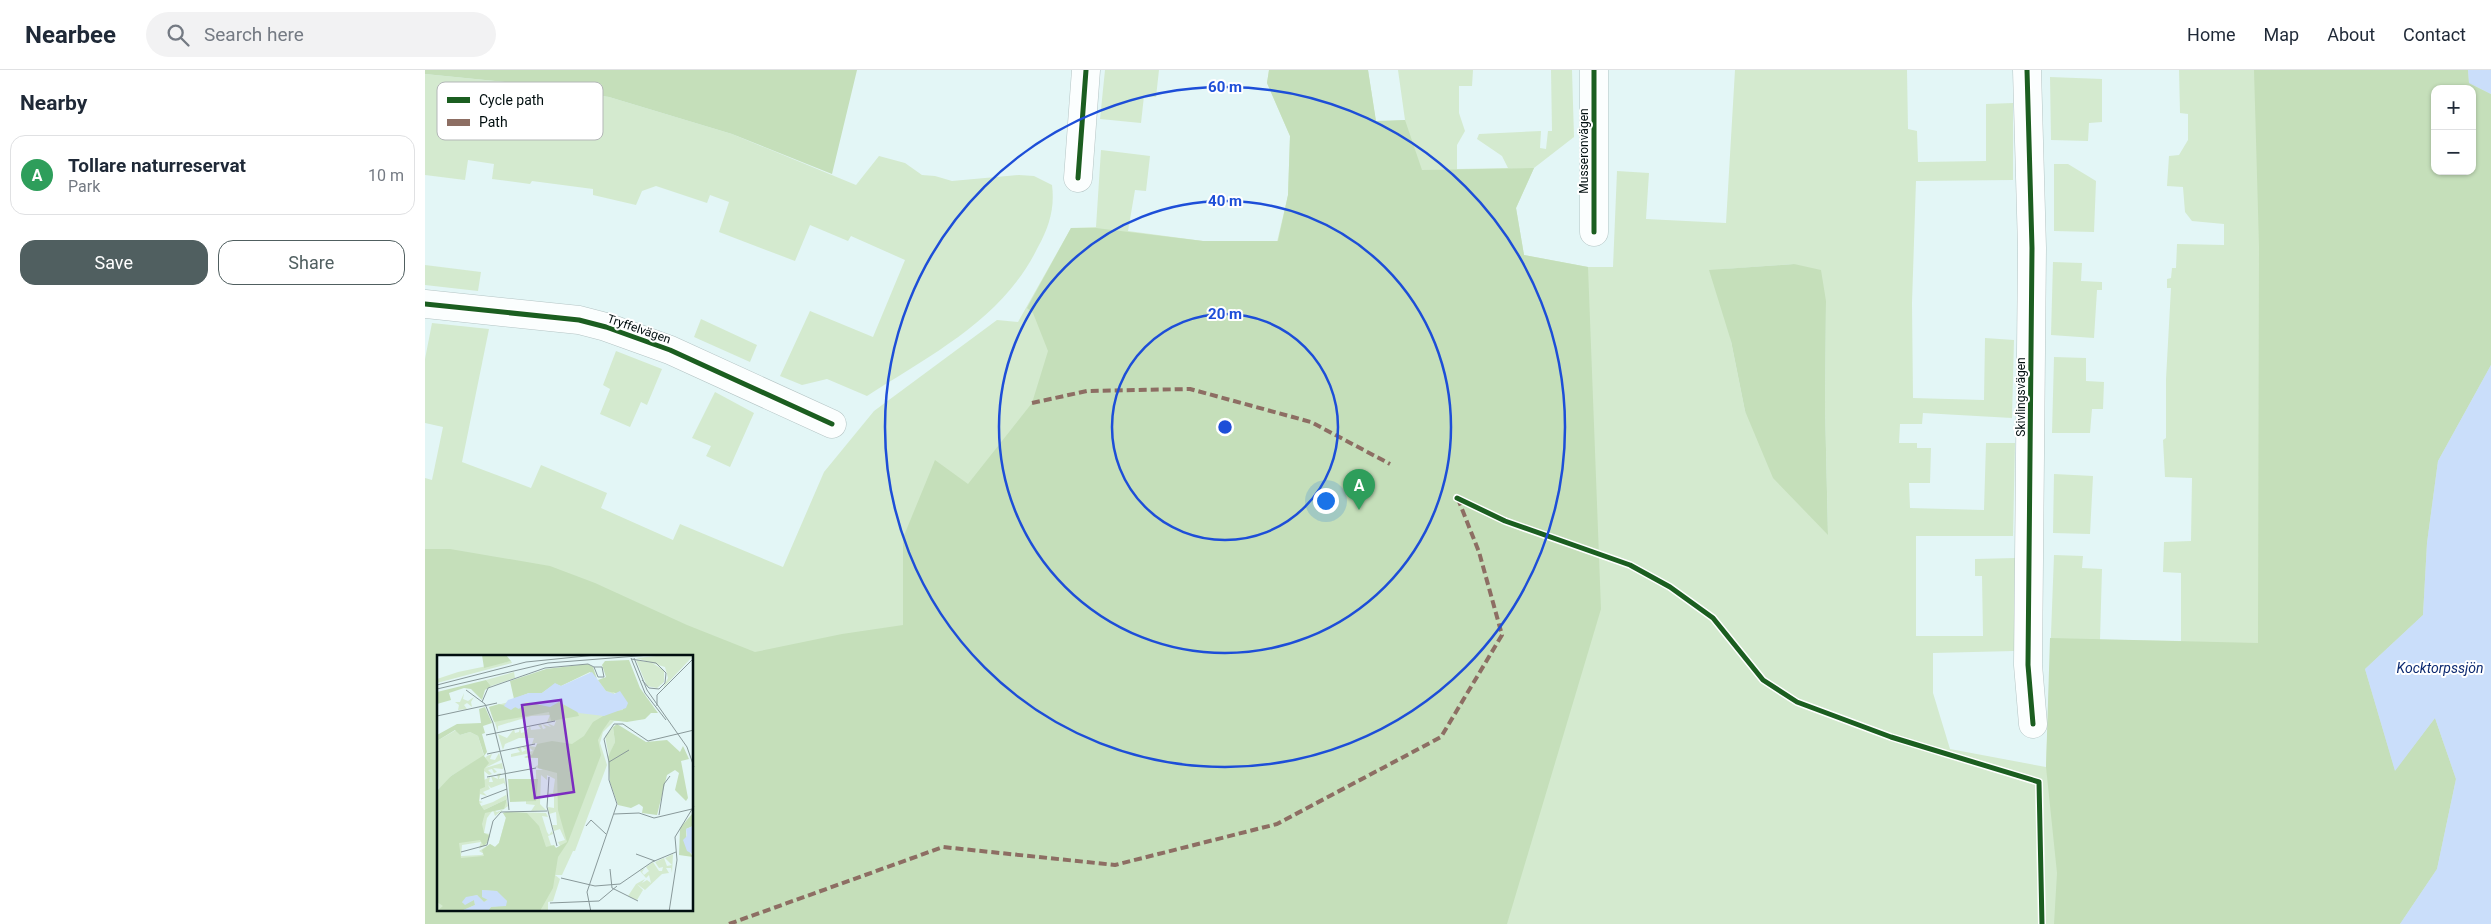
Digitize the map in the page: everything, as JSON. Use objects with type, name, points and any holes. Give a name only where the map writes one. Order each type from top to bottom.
[{"type":"street","points":[[1078,178],[1086,70]]},
{"type":"street","name":"Musseronvägen","points":[[1594,70],[1594,232]]},
{"type":"street","name":"Skivlingsvägen","points":[[2027,70],[2032,230],[2028,665],[2033,724]]},
{"type":"street","name":"Tryffelvägen","points":[[425,304],[579,320],[606,327],[670,350],[832,424]]},
{"type":"green space","points":[[425,70],[857,70],[832,174],[732,134],[603,96],[603,82],[505,82],[425,74]]},
{"type":"green space","points":[[1105,70],[1159,70],[1156,97],[1144,96],[1141,123],[1100,119]]},
{"type":"green space","points":[[1269,70],[1368,70],[1376,122],[1405,120],[1398,70],[1473,70],[1472,86],[1459,86],[1459,113],[1465,131],[1457,145],[1457,169],[1508,168],[1502,156],[1477,139],[1479,134],[1541,131],[1540,148],[1546,149],[1548,131],[1552,131],[1551,70],[1572,70],[1574,137],[1534,168],[1516,208],[1524,255],[1588,267],[1613,267],[1617,171],[1649,173],[1646,219],[1726,223],[1735,70],[1907,70],[1908,129],[1917,131],[1918,162],[1986,161],[1986,104],[2013,103],[2013,180],[1916,181],[1912,303],[1913,398],[1984,400],[1985,338],[2014,340],[2012,418],[1923,413],[1922,424],[1900,424],[1899,443],[1917,443],[1917,448],[1931,448],[1930,483],[1909,483],[1910,508],[1984,510],[1986,443],[2015,443],[2013,536],[1916,536],[1916,636],[1983,636],[1982,576],[1975,576],[1975,559],[2015,558],[2014,651],[1933,653],[1933,693],[1950,749],[2046,767],[2054,555],[2083,556],[2082,568],[2102,569],[2100,640],[2181,641],[2181,573],[2163,572],[2164,542],[2191,541],[2192,478],[2165,477],[2163,440],[2166,438],[2166,379],[2171,288],[2167,288],[2167,279],[2171,278],[2172,268],[2176,268],[2177,244],[2224,245],[2224,224],[2192,221],[2185,212],[2183,187],[2167,186],[2169,156],[2179,155],[2188,140],[2188,114],[2180,113],[2179,70],[2491,70],[2491,924],[425,924],[425,478],[432,480],[443,427],[425,423],[425,359],[432,323],[489,329],[462,462],[531,488],[541,465],[607,493],[601,508],[673,540],[680,524],[783,567],[824,472],[874,411],[997,320],[1018,322],[1071,228],[1096,227],[1101,150],[1150,156],[1146,191],[1135,190],[1128,231],[1203,241],[1277,242],[1288,195],[1290,136],[1267,83]],"holes":[[[1794,264],[1826,301],[1825,406],[1828,534],[1745,411],[1731,341],[1725,269]]]},
{"type":"green space","points":[[1269,70],[1368,70],[1376,121],[1405,120],[1422,170],[1534,168],[1516,208],[1524,255],[1588,267],[1601,609],[1507,924],[425,924],[425,549],[450,549],[550,566],[595,583],[687,625],[755,652],[842,634],[903,625],[903,538],[935,460],[968,484],[1032,403],[1048,351],[1033,313],[1027,308],[1071,228],[1096,228],[1203,241],[1278,241],[1288,195],[1290,136],[1267,83]]},
{"type":"green space","points":[[2254,70],[2468,70],[2469,83],[2473,85],[2431,85],[2431,175],[2476,175],[2476,86],[2491,94],[2491,365],[2438,461],[2427,543],[2423,615],[2365,669],[2395,770],[2435,718],[2456,779],[2437,869],[2400,924],[2054,924],[2057,873],[2046,767],[2050,638],[2258,643],[2259,246]]},
{"type":"green space","points":[[425,74],[505,82],[437,82],[437,140],[603,140],[603,96],[732,134],[856,185],[879,156],[905,163],[922,175],[935,176],[952,181],[1019,175],[1034,176],[1052,185],[1053,202],[1045,232],[1038,247],[1006,295],[964,333],[867,396],[827,379],[802,385],[780,376],[810,311],[873,337],[905,260],[851,236],[848,241],[810,225],[795,261],[719,232],[729,202],[710,195],[707,203],[656,186],[642,191],[636,205],[593,195],[593,189],[532,181],[530,184],[492,179],[494,164],[468,160],[465,180],[425,175]]},
{"type":"green space","points":[[2050,77],[2102,79],[2102,122],[2089,123],[2088,141],[2051,140]]},
{"type":"green space","points":[[2054,164],[2068,164],[2096,181],[2094,232],[2054,231]]},
{"type":"green space","points":[[2053,262],[2082,263],[2081,281],[2102,282],[2102,290],[2097,290],[2094,338],[2051,335]]},
{"type":"green space","points":[[1794,264],[1821,270],[1826,301],[1825,406],[1828,535],[1773,478],[1745,411],[1731,341],[1709,270]]},
{"type":"green space","points":[[425,265],[481,272],[478,291],[425,285]]},
{"type":"green space","points":[[701,319],[757,345],[750,362],[694,337]]},
{"type":"green space","points":[[616,351],[662,369],[647,405],[641,402],[630,427],[600,414],[610,389],[603,385]]},
{"type":"green space","points":[[2054,357],[2086,358],[2086,381],[2104,382],[2103,409],[2092,409],[2090,433],[2052,433]]},
{"type":"green space","points":[[715,392],[754,413],[730,467],[706,456],[711,446],[692,438]]},
{"type":"green space","points":[[2054,474],[2093,476],[2090,534],[2053,533]]},
{"type":"water","points":[[2468,70],[2491,70],[2491,94],[2469,83]]},
{"type":"water","name":"Kocktorpssjön","points":[[2491,365],[2491,924],[2400,924],[2437,869],[2456,779],[2435,718],[2395,771],[2365,669],[2423,615],[2427,543],[2438,461]]},
{"type":"marked path","points":[[1032,403],[1087,391],[1190,389],[1311,422],[1390,464]]},
{"type":"marked path","points":[[729,924],[943,847],[1115,865],[1277,824],[1441,737],[1502,635],[1479,552],[1458,499]]},
{"type":"cycle path","points":[[1078,178],[1086,70]]},
{"type":"cycle path","points":[[1594,70],[1594,232]]},
{"type":"cycle path","points":[[2027,70],[2032,248],[2028,665],[2033,724]]},
{"type":"cycle path","points":[[425,304],[579,320],[606,327],[670,350],[832,424]]},
{"type":"cycle path","points":[[1457,498],[1505,521],[1630,565],[1670,587],[1713,618],[1763,680],[1797,702],[1891,737],[2039,782],[2042,924]]},
{"type":"place","name":"Tollare naturreservat","points":[[1359,510]]}]
